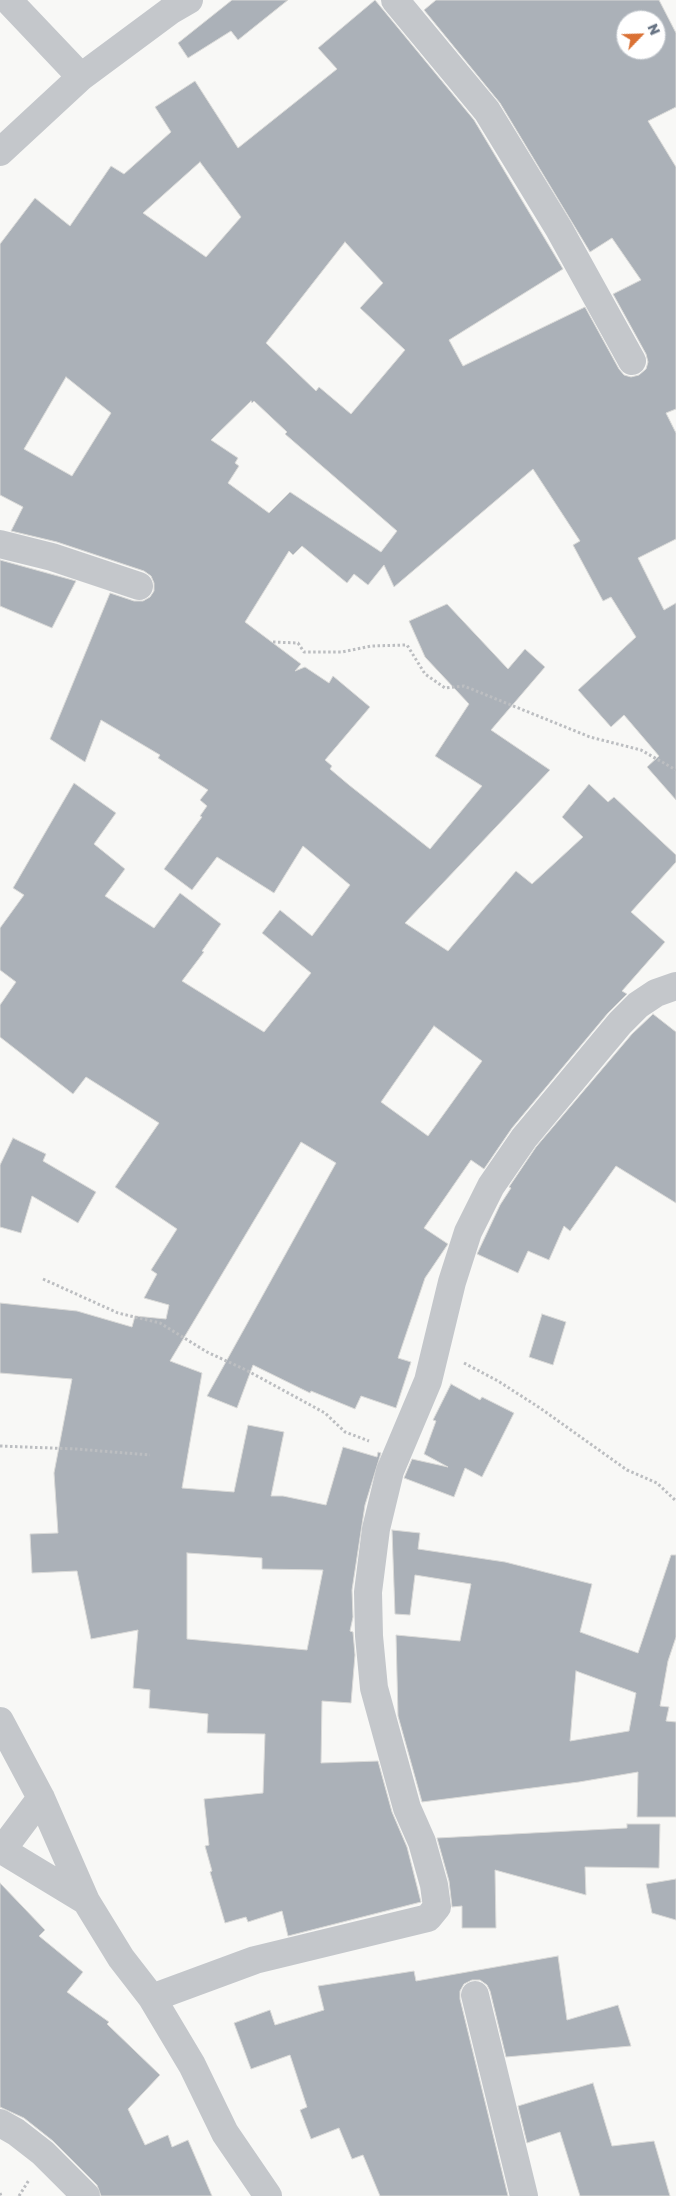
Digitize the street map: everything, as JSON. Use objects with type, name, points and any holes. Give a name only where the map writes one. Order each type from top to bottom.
[{"type":"street","points":[[8,0],[81,77]]},
{"type":"street","points":[[0,152],[81,77],[170,11],[189,0]]},
{"type":"street","points":[[395,0],[487,111],[559,229],[632,361]]},
{"type":"street","points":[[0,544],[52,557],[138,586]]},
{"type":"street","points":[[152,1998],[255,1960],[428,1918],[437,1907],[434,1885],[422,1842],[407,1808],[374,1688],[369,1636],[368,1592],[376,1529],[390,1471],[428,1381],[452,1282],[466,1241],[491,1186],[524,1138],[620,1023],[638,1005],[656,994],[676,986]]},
{"type":"street","points":[[0,1721],[41,1798],[86,1901],[121,1958],[152,1998],[192,2065],[225,2133],[268,2196]]},
{"type":"street","points":[[41,1798],[1,1849],[86,1901]]},
{"type":"street","points":[[475,1995],[524,2196]]},
{"type":"street","points":[[0,2123],[16,2132],[43,2153],[86,2196]]},
{"type":"path","points":[[274,642],[298,643],[304,652],[342,652],[371,646],[407,645],[425,674],[445,688],[464,686],[590,737],[641,750],[676,770]]},
{"type":"path","points":[[43,1279],[118,1312],[160,1324],[207,1352],[246,1370],[325,1413],[345,1432],[398,1452]]},
{"type":"path","points":[[435,1352],[477,1369],[498,1381],[627,1470],[657,1483],[676,1501]]},
{"type":"path","points":[[0,1446],[76,1449],[150,1455]]},
{"type":"building","points":[[232,0],[288,0],[238,40],[231,31],[188,58],[178,43]]},
{"type":"building","points":[[375,0],[474,120],[563,269],[449,340],[463,366],[585,307],[619,369],[624,375],[631,377],[639,375],[646,369],[648,362],[646,354],[613,294],[641,280],[612,238],[590,252],[500,103],[424,10],[436,0],[659,0],[664,10],[616,10],[616,60],[666,60],[666,14],[676,33],[676,107],[648,121],[676,167],[676,409],[666,413],[676,433],[676,539],[638,558],[664,610],[676,603],[676,800],[647,767],[659,756],[624,715],[611,727],[578,690],[636,637],[611,597],[603,601],[573,545],[580,541],[533,469],[394,587],[384,565],[368,585],[354,574],[347,583],[302,546],[293,555],[289,551],[245,622],[301,664],[295,671],[305,667],[329,683],[333,676],[370,707],[325,760],[332,766],[330,769],[430,849],[482,786],[435,756],[469,704],[425,657],[409,621],[447,604],[508,669],[525,649],[545,667],[491,730],[550,770],[405,923],[448,951],[516,871],[532,884],[583,837],[562,817],[589,784],[608,802],[614,797],[676,855],[676,862],[631,912],[665,942],[622,991],[627,994],[608,1013],[512,1128],[484,1169],[471,1160],[424,1228],[448,1244],[425,1278],[398,1358],[411,1362],[396,1408],[361,1396],[355,1409],[311,1391],[310,1393],[253,1365],[237,1408],[207,1396],[336,1163],[301,1142],[170,1361],[202,1373],[182,1488],[234,1492],[248,1425],[284,1432],[271,1496],[283,1496],[326,1505],[343,1447],[377,1457],[378,1452],[381,1453],[365,1505],[352,1590],[353,1617],[350,1631],[353,1632],[355,1655],[351,1703],[322,1701],[321,1763],[378,1761],[392,1812],[407,1847],[421,1902],[288,1936],[282,1911],[248,1922],[246,1917],[225,1923],[210,1872],[212,1871],[205,1846],[209,1845],[204,1799],[263,1793],[265,1734],[207,1733],[208,1714],[149,1708],[150,1690],[133,1688],[138,1630],[91,1639],[77,1571],[32,1573],[30,1534],[58,1533],[54,1473],[72,1379],[0,1373],[0,1303],[77,1311],[132,1327],[135,1316],[166,1319],[169,1305],[144,1298],[157,1274],[151,1270],[177,1229],[115,1187],[159,1123],[86,1077],[73,1094],[0,1037],[0,1005],[16,982],[0,970],[0,928],[24,895],[13,888],[74,783],[116,813],[94,844],[125,869],[105,896],[154,928],[180,893],[221,924],[202,951],[204,952],[182,981],[264,1032],[311,973],[262,933],[280,910],[312,936],[350,885],[303,846],[274,893],[217,857],[192,890],[164,869],[202,817],[200,816],[207,806],[200,800],[208,790],[158,758],[160,755],[101,720],[85,762],[50,739],[110,593],[134,601],[143,601],[150,597],[154,591],[154,583],[151,576],[144,571],[57,542],[11,531],[23,507],[0,495],[0,244],[35,198],[70,226],[111,166],[124,174],[171,132],[155,107],[195,81],[238,148],[337,69],[318,48]],"holes":[[[200,162],[241,217],[206,257],[143,213]],[[345,242],[383,283],[360,308],[405,350],[351,414],[319,387],[316,391],[266,343]],[[66,377],[111,413],[72,476],[24,449]],[[251,401],[252,403],[254,401],[287,432],[285,434],[397,531],[381,552],[290,492],[269,513],[228,483],[239,466],[235,463],[238,458],[211,440]],[[434,1026],[482,1061],[428,1136],[381,1102]],[[187,1553],[262,1558],[262,1569],[323,1570],[307,1650],[187,1639]]]},
{"type":"building","points":[[0,560],[76,581],[52,628],[0,606]]},
{"type":"building","points":[[653,1014],[676,1032],[676,1203],[616,1166],[570,1231],[564,1226],[549,1260],[528,1251],[518,1273],[477,1254],[500,1205],[511,1188],[509,1187],[536,1147],[632,1034]]},
{"type":"building","points":[[13,1138],[46,1154],[43,1161],[96,1192],[78,1223],[32,1196],[21,1233],[0,1227],[0,1165]]},
{"type":"building","points":[[542,1314],[566,1322],[553,1365],[529,1357]]},
{"type":"building","points":[[451,1384],[480,1400],[482,1397],[514,1413],[482,1477],[465,1468],[454,1497],[404,1478],[412,1459],[448,1467],[424,1454],[436,1421],[433,1420]]},
{"type":"building","points":[[392,1530],[420,1533],[418,1549],[505,1562],[592,1584],[580,1632],[638,1653],[671,1555],[676,1555],[676,1637],[668,1661],[660,1706],[669,1707],[666,1721],[676,1722],[676,1817],[637,1817],[638,1772],[579,1782],[422,1802],[398,1716],[396,1635],[460,1641],[471,1584],[415,1575],[410,1615],[395,1614]],"holes":[[[576,1671],[636,1693],[629,1731],[570,1741]]]},
{"type":"building","points":[[627,1824],[660,1824],[659,1868],[585,1867],[586,1895],[495,1870],[496,1928],[462,1928],[462,1906],[452,1907],[449,1881],[437,1838],[627,1828]]},
{"type":"building","points":[[676,1879],[676,1920],[652,1913],[646,1884]]},
{"type":"building","points":[[0,1883],[45,1930],[39,1936],[83,1972],[67,1992],[109,2022],[107,2024],[160,2075],[128,2109],[145,2145],[168,2135],[172,2147],[188,2140],[212,2196],[101,2196],[97,2185],[53,2141],[24,2118],[0,2107]]},
{"type":"building","points":[[558,1956],[567,2020],[618,2005],[631,2046],[506,2057],[487,1985],[480,1980],[472,1980],[464,1984],[460,1991],[460,1999],[508,2196],[380,2196],[363,2155],[352,2159],[339,2128],[311,2139],[300,2110],[307,2107],[290,2055],[251,2069],[234,2023],[270,2010],[275,2025],[324,2010],[318,1986],[414,1971],[416,1981]]},
{"type":"building","points":[[593,2083],[612,2146],[654,2141],[670,2196],[580,2196],[560,2132],[527,2143],[518,2106]]}]
